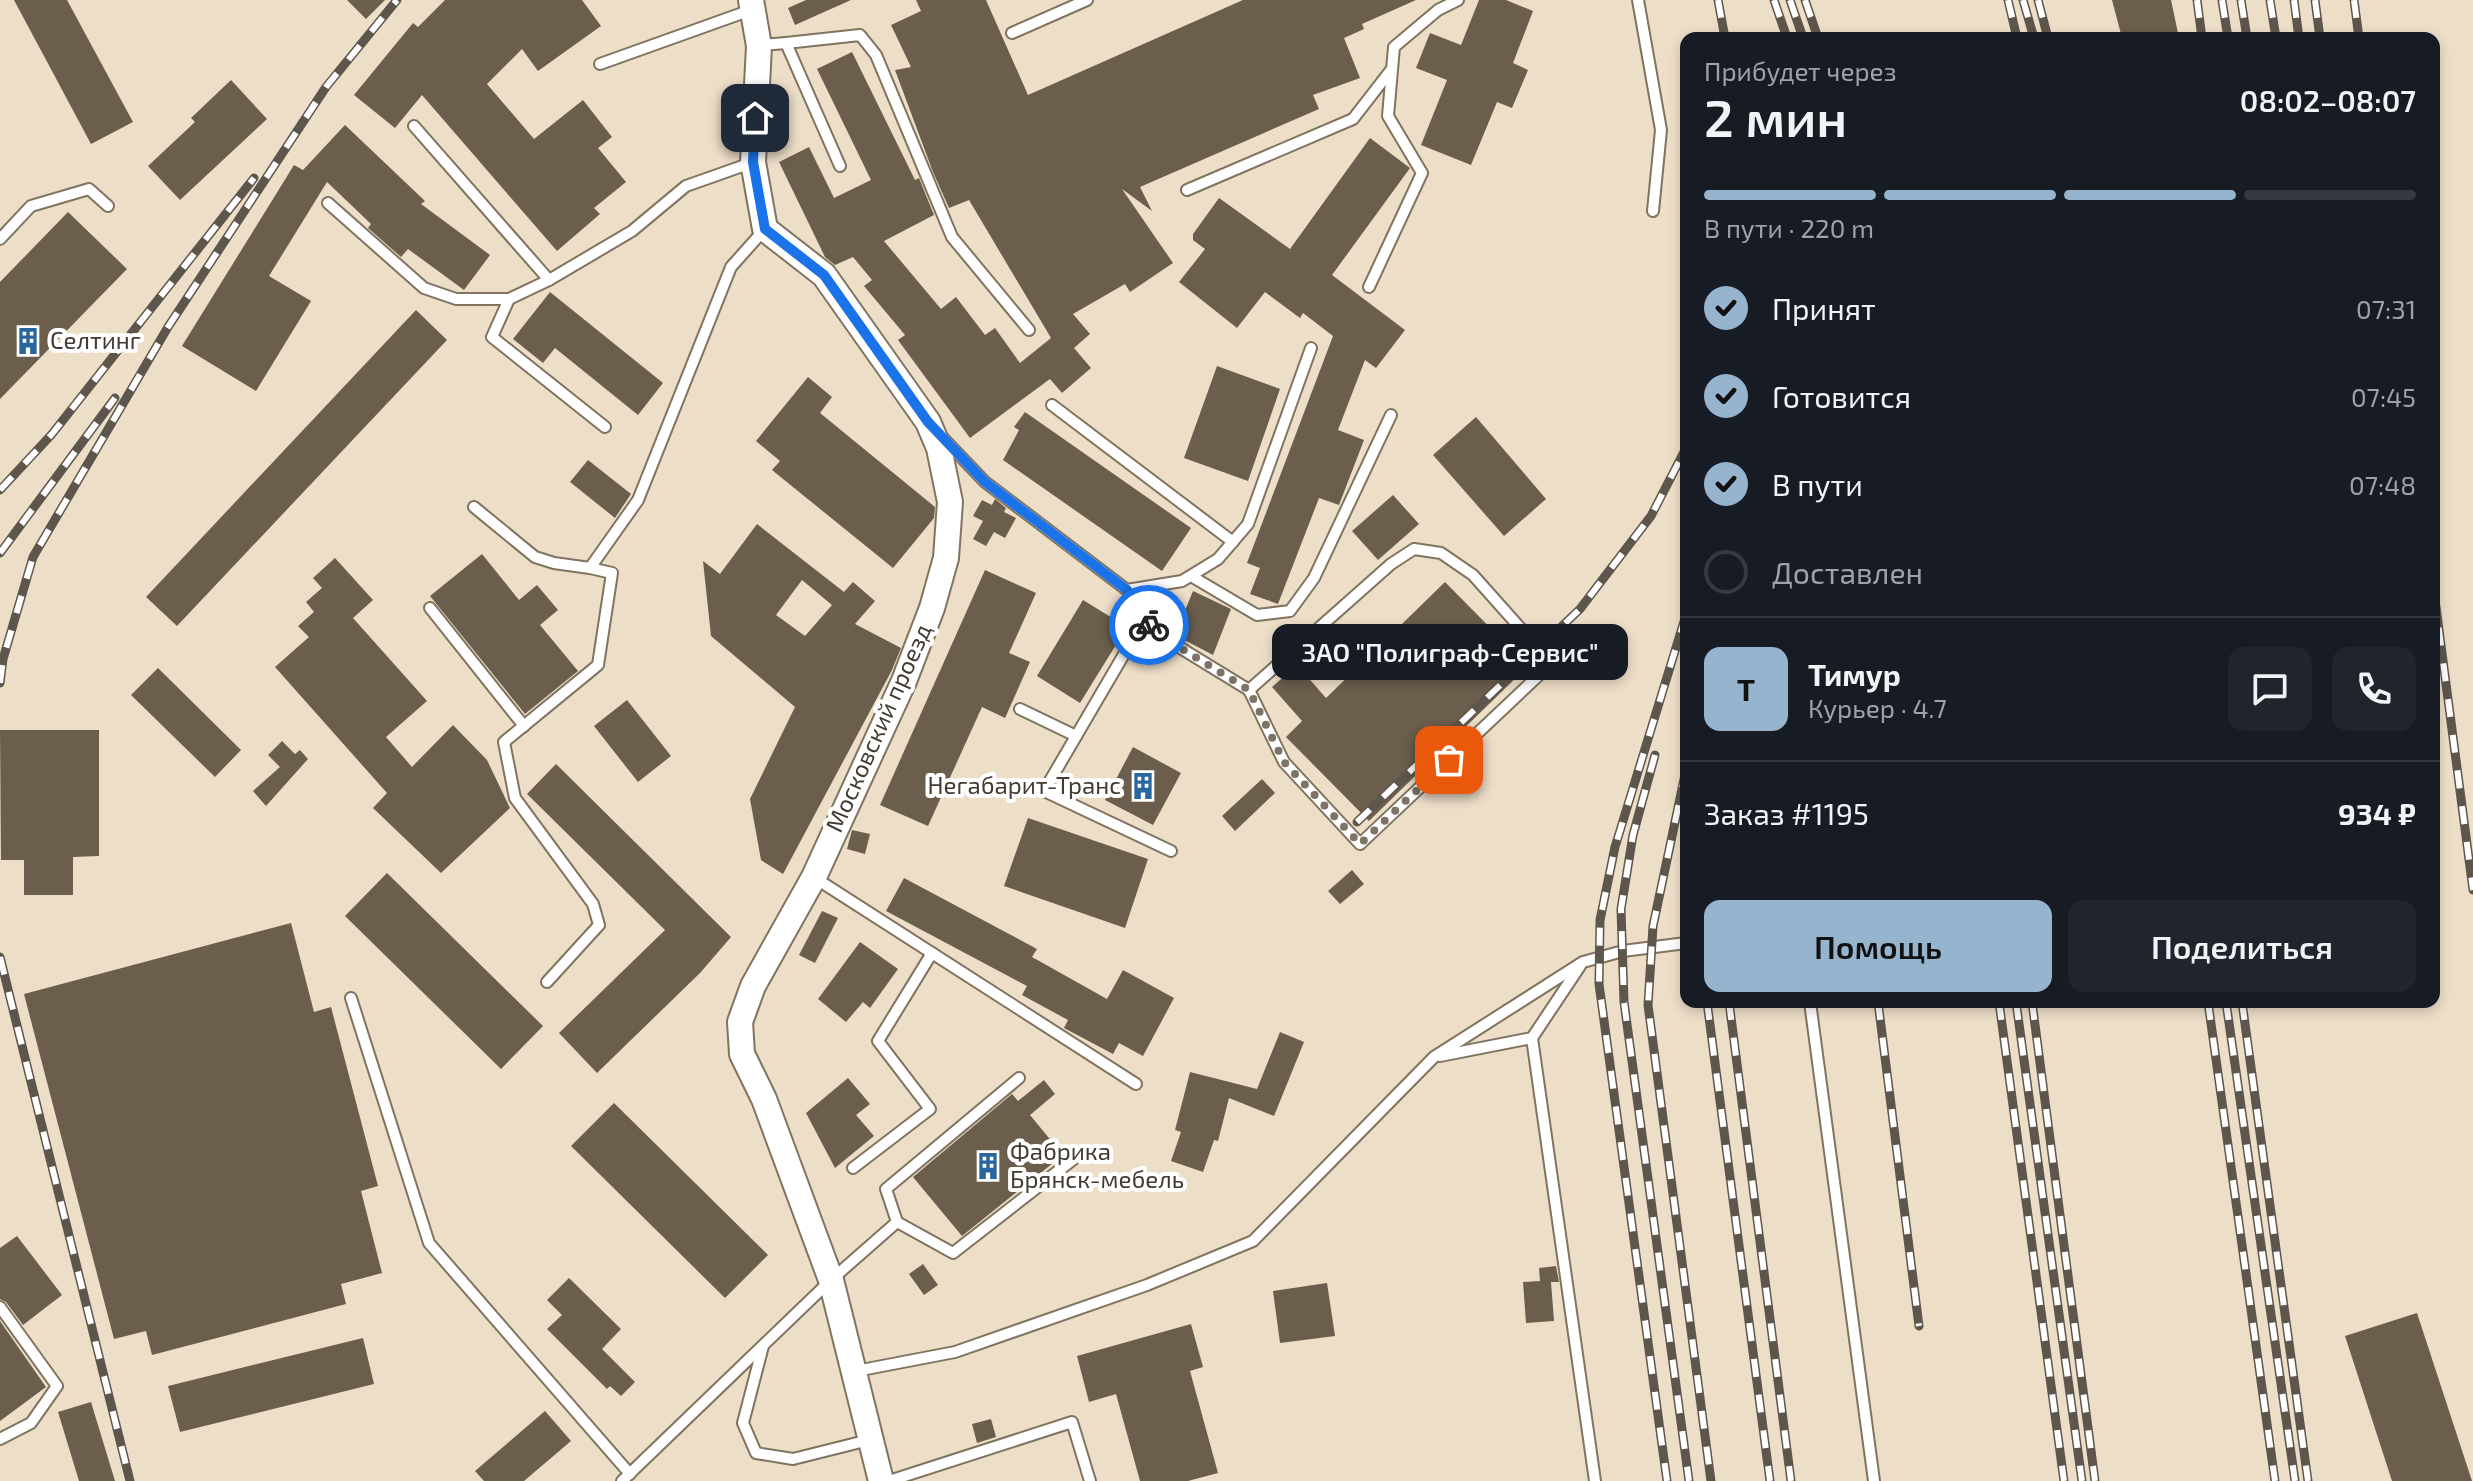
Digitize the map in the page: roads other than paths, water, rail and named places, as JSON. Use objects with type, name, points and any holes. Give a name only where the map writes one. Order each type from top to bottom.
[{"type":"street","points":[[752,5],[759,46],[753,162],[765,229]]},
{"type":"street","name":"Московский проезд","points":[[765,229],[824,275],[928,422],[939,448],[950,502],[946,558],[932,608],[904,681],[814,877],[753,986],[740,1022],[742,1054],[764,1099],[831,1280],[881,1481]]},
{"type":"lane","points":[[1012,33],[1087,0]]},
{"type":"lane","points":[[1369,287],[1422,173],[1388,116],[1394,47],[1438,10],[1457,0]]},
{"type":"lane","points":[[1638,0],[1661,130],[1653,211]]},
{"type":"lane","points":[[600,64],[752,5]]},
{"type":"lane","points":[[759,46],[860,35],[876,55],[952,237],[1029,330]]},
{"type":"lane","points":[[786,43],[840,166]]},
{"type":"lane","points":[[1187,190],[1353,119],[1392,68]]},
{"type":"lane","points":[[414,126],[549,280]]},
{"type":"lane","points":[[328,203],[424,288],[456,299],[509,299],[549,280],[632,231],[686,186],[753,162]]},
{"type":"lane","points":[[0,239],[31,206],[89,189],[108,206]]},
{"type":"lane","points":[[590,568],[638,500],[731,267],[765,229]]},
{"type":"lane","points":[[509,299],[492,337],[605,427]]},
{"type":"lane","points":[[1127,590],[1182,581],[1218,559],[1248,524],[1311,348]]},
{"type":"lane","points":[[1052,405],[1233,542]]},
{"type":"lane","points":[[1191,576],[1257,615],[1290,611],[1314,578],[1391,415]]},
{"type":"lane","points":[[928,422],[985,482],[1127,590],[1144,620],[1156,633],[1249,690],[1284,762],[1360,844],[1538,676]]},
{"type":"lane","points":[[474,507],[535,557],[612,573],[598,665],[504,742],[515,798],[593,904],[599,925],[547,982]]},
{"type":"lane","points":[[1249,690],[1391,564],[1414,549],[1441,553],[1473,575],[1531,640]]},
{"type":"lane","points":[[430,608],[524,726]]},
{"type":"lane","points":[[1144,620],[1044,791],[1171,851]]},
{"type":"lane","points":[[1020,709],[1076,736]]},
{"type":"lane","points":[[814,877],[1136,1084]]},
{"type":"lane","points":[[856,1371],[955,1352],[1147,1285],[1253,1241],[1434,1057],[1583,962],[1637,948],[1680,944]]},
{"type":"lane","points":[[853,1168],[930,1109],[878,1041],[932,953]]},
{"type":"lane","points":[[1583,962],[1532,1038],[1595,1481]]},
{"type":"lane","points":[[351,998],[429,1243],[626,1477],[831,1280],[897,1222]]},
{"type":"lane","points":[[1811,1008],[1874,1481]]},
{"type":"lane","points":[[1434,1057],[1532,1038]]},
{"type":"lane","points":[[1019,1078],[886,1189],[897,1222],[953,1253],[1080,1154]]},
{"type":"lane","points":[[0,1307],[57,1386],[31,1423],[1,1437]]},
{"type":"lane","points":[[764,1344],[743,1423],[756,1453],[793,1459],[871,1440]]},
{"type":"lane","points":[[889,1481],[1072,1422],[1090,1481]]},
{"type":"railway","points":[[0,683],[3,659],[33,557],[168,327],[326,87],[397,0]]},
{"type":"railway","points":[[1718,0],[1724,32]]},
{"type":"railway","points":[[1774,0],[1785,32]]},
{"type":"railway","points":[[1790,0],[1801,32]]},
{"type":"railway","points":[[1805,0],[1816,32]]},
{"type":"railway","points":[[2008,0],[2016,32]]},
{"type":"railway","points":[[2023,0],[2032,32]]},
{"type":"railway","points":[[2038,0],[2046,32]]},
{"type":"railway","points":[[2197,0],[2201,32]]},
{"type":"railway","points":[[2222,0],[2227,32]]},
{"type":"railway","points":[[2241,0],[2246,32]]},
{"type":"railway","points":[[2270,0],[2275,32]]},
{"type":"railway","points":[[2294,0],[2298,32]]},
{"type":"railway","points":[[2315,0],[2319,32]]},
{"type":"railway","points":[[2354,0],[2358,32]]},
{"type":"railway","points":[[0,490],[52,434],[254,178]]},
{"type":"railway","points":[[0,553],[115,398]]},
{"type":"railway","points":[[1357,822],[1580,609],[1651,516],[1680,460]]},
{"type":"railway","points":[[1667,1481],[1599,984],[1600,920],[1615,847],[1680,635]]},
{"type":"railway","points":[[2440,638],[2473,890]]},
{"type":"railway","points":[[1655,755],[1633,835],[1621,909],[1624,1002],[1689,1481]]},
{"type":"railway","points":[[1680,798],[1653,926],[1648,1005],[1711,1481]]},
{"type":"railway","points":[[0,957],[130,1481]]},
{"type":"railway","points":[[1708,1008],[1770,1481]]},
{"type":"railway","points":[[1730,1008],[1791,1481]]},
{"type":"railway","points":[[1879,1008],[1919,1326]]},
{"type":"railway","points":[[2000,1008],[2064,1481]]},
{"type":"railway","points":[[2017,1008],[2082,1481]]},
{"type":"railway","points":[[2033,1008],[2095,1481]]},
{"type":"railway","points":[[2209,1008],[2275,1481]]},
{"type":"railway","points":[[2227,1008],[2295,1481]]},
{"type":"railway","points":[[2243,1008],[2308,1481]]},
{"type":"place","name":"Селтинг","points":[[28,341]]},
{"type":"place","name":"ЗАО \"Полиграф-Сервис\"","points":[[1449,760]]},
{"type":"place","name":"Негабарит-Транс","points":[[1143,786]]},
{"type":"place","name":"Фабрика Брянск-мебель","points":[[988,1166]]}]
